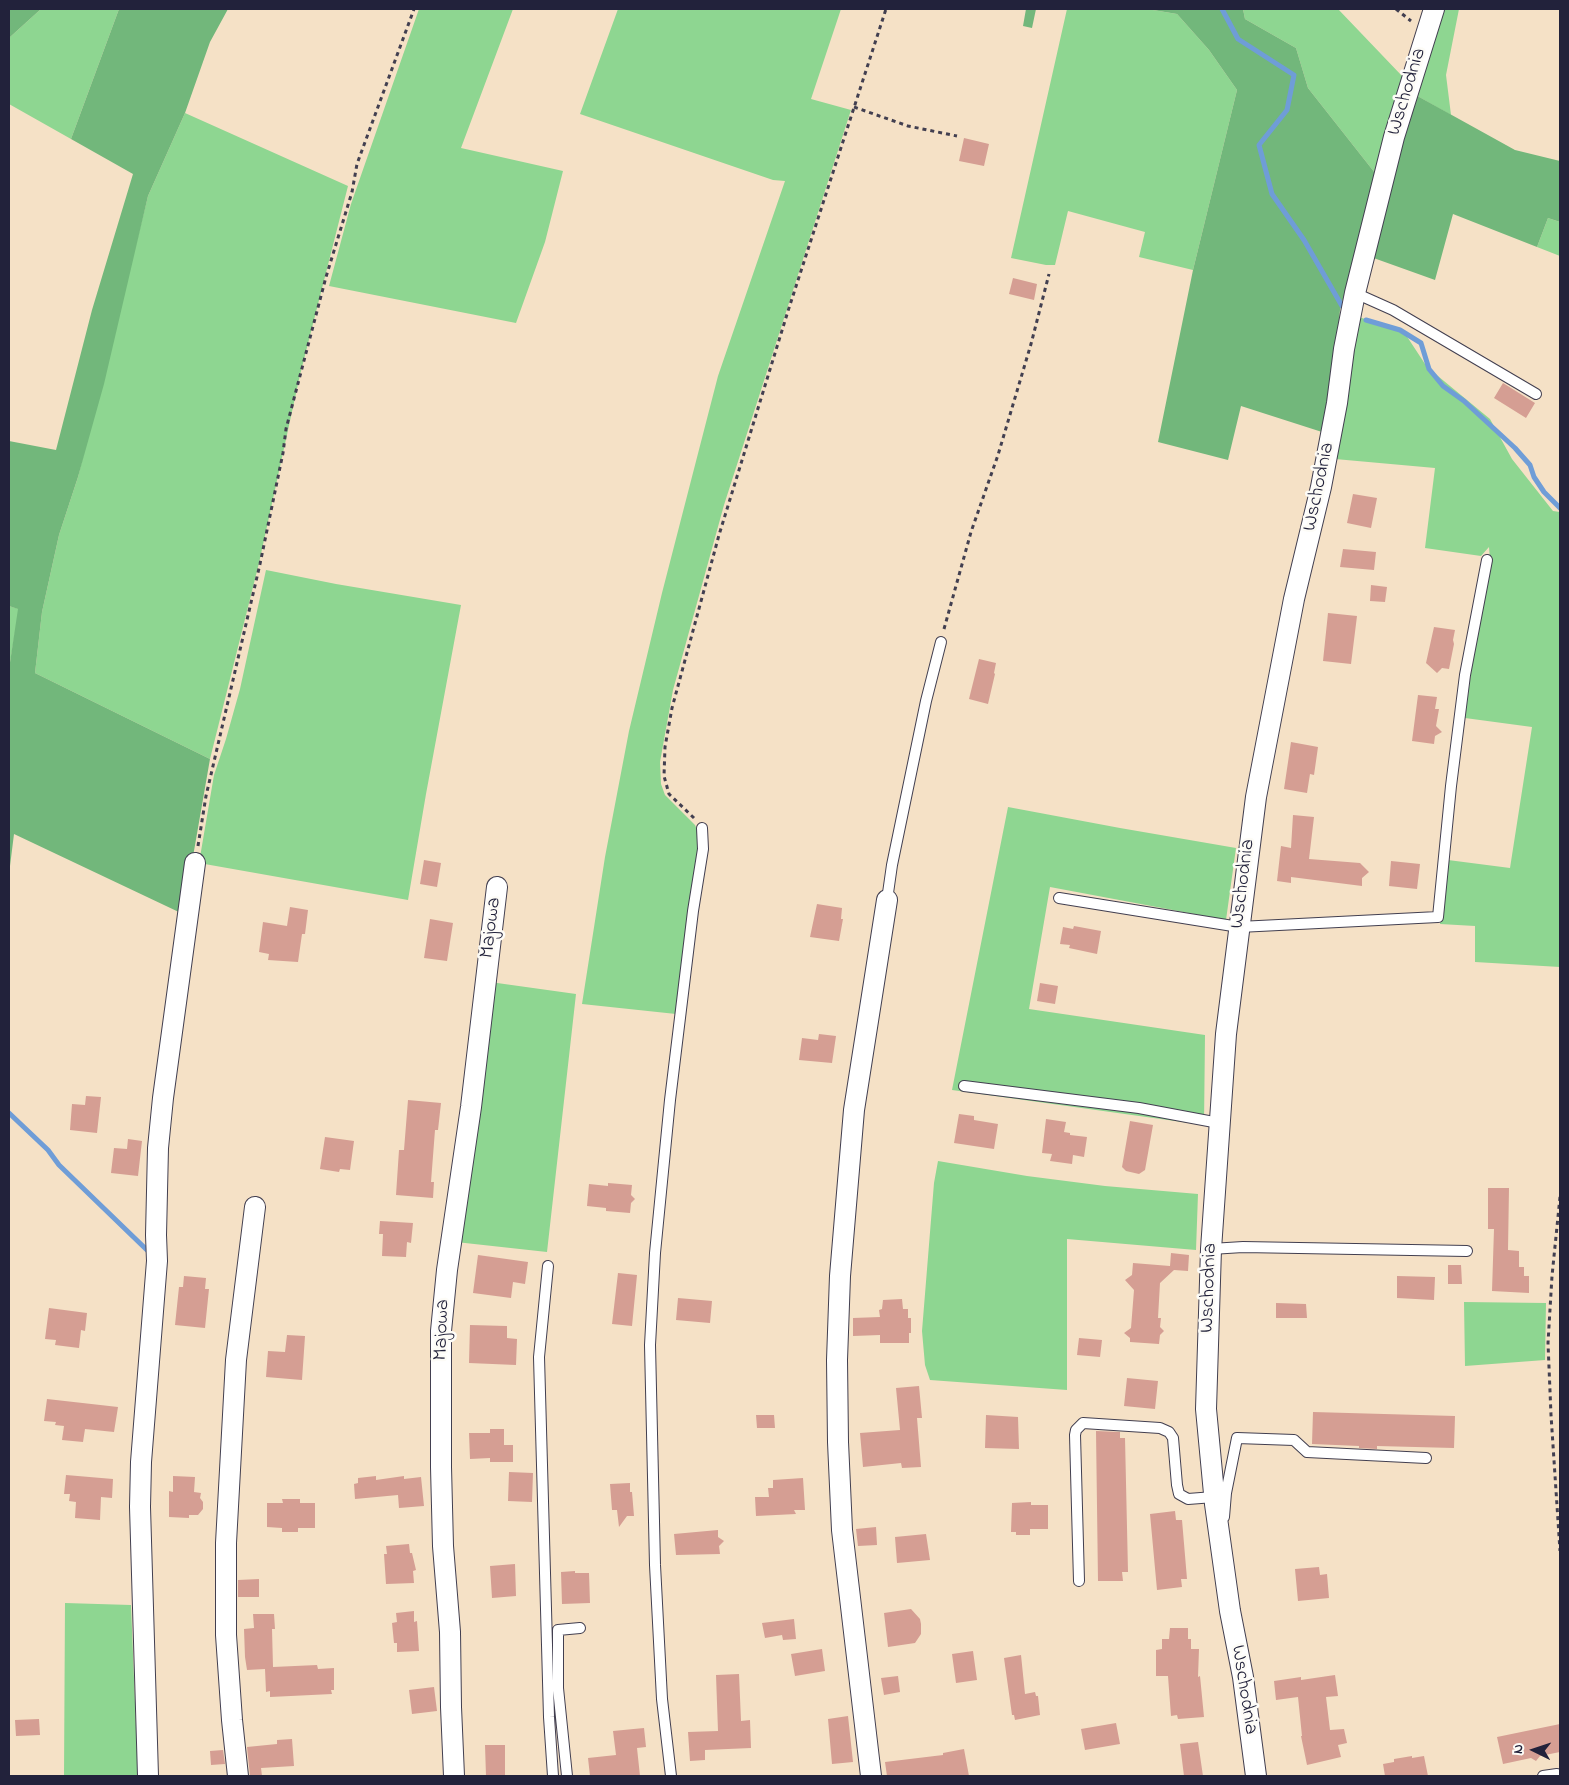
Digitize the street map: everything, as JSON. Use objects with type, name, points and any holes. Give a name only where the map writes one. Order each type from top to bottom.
[{"type":"street","name":"Wschodnia","points":[[1256,1776],[1243,1677],[1230,1611],[1214,1497],[1206,1409],[1211,1248],[1226,1034],[1256,797],[1294,599],[1321,488],[1355,293],[1394,137],[1434,9]]},
{"type":"street","points":[[148,1776],[140,1515],[141,1462],[157,1261],[158,1148],[195,863]]},
{"type":"street","name":"Majowa","points":[[454,1776],[450,1632],[443,1546],[441,1330],[447,1270],[471,1106],[497,887]]},
{"type":"street","points":[[871,1776],[842,1530],[837,1360],[840,1276],[854,1110],[887,900]]},
{"type":"street","points":[[238,1776],[226,1635],[226,1542],[236,1360],[255,1207]]},
{"type":"lane","points":[[1355,293],[1393,310],[1536,394]]},
{"type":"lane","points":[[1059,898],[1239,927],[1438,917],[1451,786],[1465,675],[1487,560]]},
{"type":"lane","points":[[887,900],[892,865],[926,701],[941,642]]},
{"type":"lane","points":[[671,1776],[662,1699],[655,1565],[650,1345],[655,1253],[670,1100],[693,911],[703,849],[702,828]]},
{"type":"lane","points":[[964,1086],[1139,1108],[1219,1123]]},
{"type":"lane","points":[[1211,1248],[1467,1251]]},
{"type":"lane","points":[[548,1266],[539,1357],[549,1717],[553,1776]]},
{"type":"lane","points":[[1079,1581],[1075,1435],[1079,1425],[1083,1422],[1160,1428],[1169,1432],[1173,1438],[1179,1494],[1188,1499],[1214,1497]]},
{"type":"lane","points":[[1222,1553],[1226,1493],[1237,1438],[1294,1440],[1307,1452],[1426,1458]]},
{"type":"lane","points":[[567,1776],[558,1688],[558,1630],[580,1628]]},
{"type":"lane","points":[[1543,1776],[1557,1774],[1560,1776]]},
{"type":"path","points":[[195,863],[206,796],[260,564],[283,453],[286,429],[326,276],[352,192],[357,164],[414,9]]},
{"type":"path","points":[[702,828],[692,815],[669,794],[664,776],[665,747],[672,708],[719,535],[788,311],[886,9]]},
{"type":"path","points":[[854,107],[908,126],[957,136]]},
{"type":"path","points":[[941,642],[971,532],[998,455],[1031,344],[1049,274]]},
{"type":"path","points":[[1560,1197],[1552,1276],[1548,1343],[1560,1551]]},
{"type":"green space","points":[[9,9],[41,9],[9,38]]},
{"type":"green space","points":[[41,9],[119,9],[71,139],[9,104],[9,38]]},
{"type":"green space","points":[[119,9],[228,9],[210,42],[185,113],[148,196],[104,384],[78,477],[59,535],[42,612],[35,673],[210,759],[183,914],[14,834],[9,874],[9,669],[18,609],[9,606],[9,441],[56,450],[92,310],[133,174],[71,139]]},
{"type":"green space","points":[[419,9],[513,9],[461,148],[563,171],[545,242],[516,323],[329,286],[351,204]]},
{"type":"green space","points":[[618,9],[841,9],[811,99],[851,110],[724,505],[673,690],[660,762],[661,784],[665,795],[695,825],[700,837],[676,1014],[582,1004],[605,857],[629,731],[662,593],[718,376],[785,181],[773,180],[580,114]]},
{"type":"green space","points":[[1026,9],[1036,9],[1032,28],[1023,26]]},
{"type":"green space","points":[[1067,9],[1147,9],[1177,14],[1209,50],[1237,90],[1193,270],[1139,257],[1145,232],[1068,211],[1055,265],[1011,258]]},
{"type":"green space","points":[[1147,9],[1243,9],[1245,19],[1296,48],[1308,88],[1375,173],[1412,93],[1515,150],[1560,161],[1560,222],[1548,218],[1537,247],[1453,214],[1435,280],[1368,256],[1355,255],[1340,310],[1334,378],[1322,432],[1241,406],[1228,460],[1158,442],[1193,270],[1237,90],[1209,50],[1177,14]]},
{"type":"green space","points":[[1243,9],[1338,9],[1403,77],[1375,173],[1308,88],[1296,48],[1245,19]]},
{"type":"green space","points":[[1441,9],[1459,9],[1446,75],[1451,115],[1412,93]]},
{"type":"green space","points":[[185,113],[348,186],[300,375],[259,563],[210,759],[35,673],[42,612],[59,535],[78,477],[148,196]]},
{"type":"green space","points":[[1548,218],[1560,222],[1560,256],[1537,247]]},
{"type":"green space","points":[[1359,317],[1404,332],[1427,367],[1490,419],[1512,459],[1553,511],[1560,512],[1560,967],[1475,962],[1475,926],[1440,924],[1448,860],[1510,868],[1532,727],[1465,718],[1490,560],[1489,547],[1481,556],[1425,548],[1435,468],[1335,459]]},
{"type":"green space","points":[[266,570],[461,605],[408,900],[199,863],[214,775],[240,689]]},
{"type":"green space","points":[[9,606],[19,609],[9,669]]},
{"type":"green space","points":[[1008,807],[1236,848],[1226,920],[1050,887],[1029,1009],[1205,1035],[1204,1125],[952,1090]]},
{"type":"green space","points":[[490,982],[576,994],[547,1252],[456,1242]]},
{"type":"green space","points":[[938,1161],[1027,1176],[1105,1186],[1198,1194],[1196,1250],[1067,1239],[1067,1390],[930,1380],[925,1365],[922,1331],[934,1183]]},
{"type":"green space","points":[[1464,1302],[1546,1303],[1545,1360],[1465,1366]]},
{"type":"green space","points":[[65,1603],[131,1605],[138,1776],[64,1776]]},
{"type":"building","points":[[964,138],[989,144],[984,166],[959,161]]},
{"type":"building","points":[[1013,278],[1037,284],[1034,300],[1009,294]]},
{"type":"building","points":[[1503,383],[1535,403],[1526,418],[1494,398]]},
{"type":"building","points":[[1353,494],[1377,498],[1371,528],[1347,523]]},
{"type":"building","points":[[1343,549],[1376,552],[1374,570],[1340,567]]},
{"type":"building","points":[[1371,585],[1387,587],[1385,602],[1370,601]]},
{"type":"building","points":[[1328,613],[1357,616],[1351,664],[1323,661]]},
{"type":"building","points":[[1434,627],[1455,630],[1449,669],[1442,668],[1437,673],[1426,663]]},
{"type":"building","points":[[979,659],[996,663],[988,704],[969,699]]},
{"type":"building","points":[[1418,695],[1437,697],[1435,709],[1439,709],[1436,726],[1442,732],[1435,736],[1434,744],[1412,741]]},
{"type":"building","points":[[1291,742],[1318,747],[1314,775],[1310,774],[1307,793],[1284,789]]},
{"type":"building","points":[[1293,815],[1314,817],[1309,859],[1360,863],[1369,872],[1362,878],[1362,886],[1291,877],[1291,883],[1277,881],[1281,846],[1291,848]]},
{"type":"building","points":[[424,860],[441,863],[437,887],[420,884]]},
{"type":"building","points":[[1391,861],[1420,864],[1417,889],[1389,886]]},
{"type":"building","points":[[817,904],[842,908],[841,919],[843,919],[839,941],[810,937]]},
{"type":"building","points":[[290,907],[308,910],[305,934],[302,934],[298,962],[268,960],[269,954],[259,952],[263,922],[287,926]]},
{"type":"building","points":[[430,919],[453,923],[447,961],[424,958]]},
{"type":"building","points":[[1074,926],[1101,931],[1097,954],[1069,948],[1070,945],[1060,944],[1063,927],[1073,929]]},
{"type":"building","points":[[1040,983],[1058,986],[1055,1004],[1037,1001]]},
{"type":"building","points":[[819,1034],[836,1036],[832,1063],[799,1060],[802,1038],[818,1040]]},
{"type":"building","points":[[86,1096],[101,1097],[97,1133],[70,1130],[72,1104],[85,1105]]},
{"type":"building","points":[[408,1100],[441,1103],[438,1130],[435,1130],[431,1182],[434,1182],[433,1198],[396,1195],[399,1150],[404,1150]]},
{"type":"building","points":[[959,1114],[974,1116],[974,1120],[998,1124],[994,1149],[954,1143]]},
{"type":"building","points":[[1046,1119],[1066,1122],[1064,1132],[1070,1133],[1070,1135],[1087,1137],[1084,1157],[1073,1155],[1072,1164],[1050,1161],[1052,1154],[1042,1153]]},
{"type":"building","points":[[1130,1121],[1153,1125],[1145,1170],[1139,1174],[1126,1171],[1122,1167]]},
{"type":"building","points":[[325,1137],[354,1141],[350,1170],[340,1169],[339,1172],[320,1169]]},
{"type":"building","points":[[128,1139],[142,1141],[138,1176],[111,1173],[114,1148],[127,1149]]},
{"type":"building","points":[[608,1183],[632,1185],[631,1195],[635,1199],[631,1203],[630,1213],[606,1211],[606,1208],[587,1206],[589,1184],[608,1186]]},
{"type":"building","points":[[1488,1188],[1509,1188],[1508,1250],[1519,1251],[1519,1267],[1524,1267],[1524,1276],[1529,1276],[1529,1293],[1492,1291],[1494,1229],[1488,1229]]},
{"type":"building","points":[[380,1221],[413,1223],[411,1243],[407,1242],[406,1257],[382,1256],[383,1234],[379,1234]]},
{"type":"building","points":[[1171,1253],[1189,1255],[1188,1271],[1174,1270],[1160,1283],[1158,1318],[1161,1318],[1160,1327],[1164,1331],[1160,1335],[1159,1344],[1130,1342],[1130,1338],[1124,1333],[1131,1328],[1134,1290],[1125,1280],[1132,1275],[1133,1263],[1170,1266]]},
{"type":"building","points":[[478,1255],[528,1262],[525,1284],[513,1282],[511,1298],[473,1293]]},
{"type":"building","points":[[1448,1265],[1461,1265],[1462,1284],[1448,1284]]},
{"type":"building","points":[[618,1273],[637,1275],[632,1326],[612,1324]]},
{"type":"building","points":[[184,1276],[206,1278],[205,1289],[209,1289],[205,1328],[175,1325],[179,1287],[183,1287]]},
{"type":"building","points":[[1397,1276],[1435,1277],[1434,1300],[1397,1298]]},
{"type":"building","points":[[678,1298],[712,1301],[710,1323],[676,1320]]},
{"type":"building","points":[[902,1299],[903,1309],[908,1309],[908,1318],[911,1318],[909,1343],[880,1343],[880,1335],[853,1336],[853,1318],[880,1317],[879,1310],[882,1309],[883,1300]]},
{"type":"building","points":[[1276,1303],[1306,1304],[1307,1318],[1276,1318]]},
{"type":"building","points":[[49,1308],[87,1313],[85,1331],[81,1330],[79,1348],[55,1345],[56,1340],[45,1339]]},
{"type":"building","points":[[470,1325],[507,1326],[507,1338],[517,1339],[516,1365],[469,1363]]},
{"type":"building","points":[[287,1335],[305,1336],[302,1380],[266,1377],[268,1351],[285,1352]]},
{"type":"building","points":[[1079,1338],[1102,1340],[1100,1357],[1077,1355]]},
{"type":"building","points":[[1127,1378],[1158,1381],[1155,1409],[1124,1406]]},
{"type":"building","points":[[919,1386],[922,1418],[917,1418],[921,1467],[902,1468],[901,1463],[863,1467],[860,1433],[900,1430],[896,1388]]},
{"type":"building","points":[[47,1399],[118,1407],[114,1432],[85,1429],[83,1442],[62,1440],[64,1426],[55,1425],[56,1422],[44,1421]]},
{"type":"building","points":[[1313,1412],[1455,1416],[1454,1448],[1377,1446],[1377,1449],[1359,1448],[1359,1446],[1312,1444]]},
{"type":"building","points":[[756,1415],[774,1415],[775,1428],[757,1428]]},
{"type":"building","points":[[986,1415],[1018,1417],[1019,1449],[985,1448]]},
{"type":"building","points":[[490,1429],[504,1429],[504,1445],[513,1445],[513,1462],[490,1462],[490,1458],[470,1459],[469,1433],[490,1433]]},
{"type":"building","points":[[1096,1431],[1120,1432],[1120,1438],[1125,1438],[1128,1572],[1122,1572],[1123,1581],[1098,1581]]},
{"type":"building","points":[[509,1472],[533,1473],[532,1502],[508,1501]]},
{"type":"building","points":[[66,1475],[113,1479],[112,1498],[101,1497],[100,1520],[75,1518],[76,1502],[69,1501],[70,1494],[64,1494]]},
{"type":"building","points":[[173,1476],[195,1477],[194,1492],[201,1493],[200,1498],[203,1502],[203,1509],[198,1515],[189,1515],[189,1518],[169,1517],[169,1491],[173,1492]]},
{"type":"building","points":[[376,1476],[376,1480],[404,1476],[404,1479],[421,1477],[424,1506],[399,1508],[398,1495],[355,1499],[354,1484],[358,1483],[358,1478]]},
{"type":"building","points":[[803,1478],[805,1510],[794,1510],[796,1514],[756,1516],[755,1497],[769,1497],[768,1488],[773,1488],[773,1480]]},
{"type":"building","points":[[630,1483],[634,1516],[627,1516],[619,1527],[617,1510],[612,1510],[610,1484]]},
{"type":"building","points":[[282,1499],[300,1499],[300,1503],[315,1503],[315,1528],[298,1528],[298,1532],[282,1532],[282,1528],[267,1527],[267,1503],[283,1503]]},
{"type":"building","points":[[1031,1502],[1031,1505],[1048,1505],[1048,1529],[1030,1529],[1030,1535],[1016,1535],[1016,1532],[1011,1532],[1012,1503]]},
{"type":"building","points":[[1175,1511],[1176,1520],[1182,1520],[1187,1579],[1181,1579],[1182,1587],[1157,1590],[1150,1514]]},
{"type":"building","points":[[876,1527],[877,1545],[858,1546],[856,1529]]},
{"type":"building","points":[[718,1530],[718,1537],[724,1541],[719,1546],[720,1554],[676,1555],[674,1534]]},
{"type":"building","points":[[926,1534],[930,1560],[897,1563],[895,1537]]},
{"type":"building","points":[[409,1544],[416,1570],[413,1571],[414,1583],[386,1584],[384,1554],[387,1554],[386,1546]]},
{"type":"building","points":[[515,1564],[516,1596],[492,1598],[490,1566]]},
{"type":"building","points":[[1319,1567],[1320,1575],[1327,1574],[1329,1598],[1298,1601],[1295,1569]]},
{"type":"building","points":[[575,1571],[575,1573],[589,1573],[590,1603],[562,1604],[561,1572]]},
{"type":"building","points":[[259,1579],[259,1597],[238,1597],[238,1580]]},
{"type":"building","points":[[911,1609],[920,1619],[921,1634],[915,1643],[888,1647],[884,1613]]},
{"type":"building","points":[[414,1611],[414,1622],[417,1621],[419,1651],[397,1652],[397,1643],[394,1643],[392,1623],[397,1622],[396,1613]]},
{"type":"building","points":[[253,1614],[274,1614],[275,1629],[272,1629],[273,1667],[317,1665],[318,1669],[334,1668],[334,1690],[331,1690],[332,1694],[270,1697],[270,1691],[266,1692],[265,1669],[247,1670],[244,1629],[254,1628]]},
{"type":"building","points":[[794,1619],[796,1639],[783,1640],[782,1635],[765,1638],[762,1623]]},
{"type":"building","points":[[1170,1628],[1188,1628],[1188,1639],[1191,1639],[1191,1649],[1199,1649],[1198,1677],[1200,1676],[1204,1717],[1178,1719],[1177,1715],[1171,1716],[1168,1676],[1156,1676],[1156,1650],[1162,1649],[1162,1639],[1169,1639]]},
{"type":"building","points":[[822,1649],[825,1671],[795,1676],[791,1654]]},
{"type":"building","points":[[973,1651],[977,1680],[956,1683],[952,1654]]},
{"type":"building","points":[[1021,1655],[1025,1694],[1035,1692],[1036,1696],[1038,1696],[1040,1715],[1015,1720],[1014,1715],[1012,1715],[1004,1658]]},
{"type":"building","points":[[739,1674],[741,1721],[750,1720],[751,1748],[705,1750],[705,1760],[690,1761],[688,1732],[718,1731],[716,1675]]},
{"type":"building","points":[[1335,1675],[1338,1696],[1326,1697],[1330,1730],[1344,1729],[1347,1743],[1338,1745],[1341,1757],[1307,1765],[1301,1736],[1298,1697],[1276,1700],[1274,1681],[1301,1677],[1301,1680]]},
{"type":"building","points":[[898,1676],[900,1692],[884,1695],[881,1678]]},
{"type":"building","points":[[434,1687],[437,1711],[412,1714],[409,1690]]},
{"type":"building","points":[[848,1716],[853,1762],[832,1764],[828,1719]]},
{"type":"building","points":[[39,1719],[40,1735],[16,1736],[15,1720]]},
{"type":"building","points":[[1116,1723],[1120,1744],[1085,1750],[1081,1729]]},
{"type":"building","points":[[1560,1724],[1560,1752],[1540,1756],[1536,1761],[1531,1758],[1503,1764],[1497,1737]]},
{"type":"building","points":[[644,1728],[646,1747],[637,1748],[640,1776],[590,1776],[588,1758],[616,1755],[613,1731]]},
{"type":"building","points":[[292,1739],[294,1766],[261,1768],[262,1776],[250,1776],[247,1747],[277,1744],[277,1740]]},
{"type":"building","points":[[1198,1742],[1203,1776],[1184,1776],[1180,1744]]},
{"type":"building","points":[[485,1745],[505,1745],[505,1776],[486,1776]]},
{"type":"building","points":[[964,1749],[969,1776],[887,1776],[885,1762],[943,1755],[943,1753]]},
{"type":"building","points":[[223,1750],[225,1764],[211,1765],[210,1751]]},
{"type":"building","points":[[1412,1756],[1412,1758],[1424,1756],[1428,1776],[1385,1776],[1383,1764],[1394,1762],[1394,1759]]},
{"type":"waterway","points":[[1222,9],[1238,39],[1294,75],[1287,110],[1259,145],[1272,194],[1304,240],[1342,306]]},
{"type":"waterway","points":[[1366,320],[1400,330],[1421,343],[1429,369],[1443,386],[1464,401],[1515,448],[1530,465],[1534,477],[1544,492],[1560,508]]},
{"type":"waterway","points":[[9,1113],[48,1150],[59,1165],[149,1252],[149,1256]]}]
